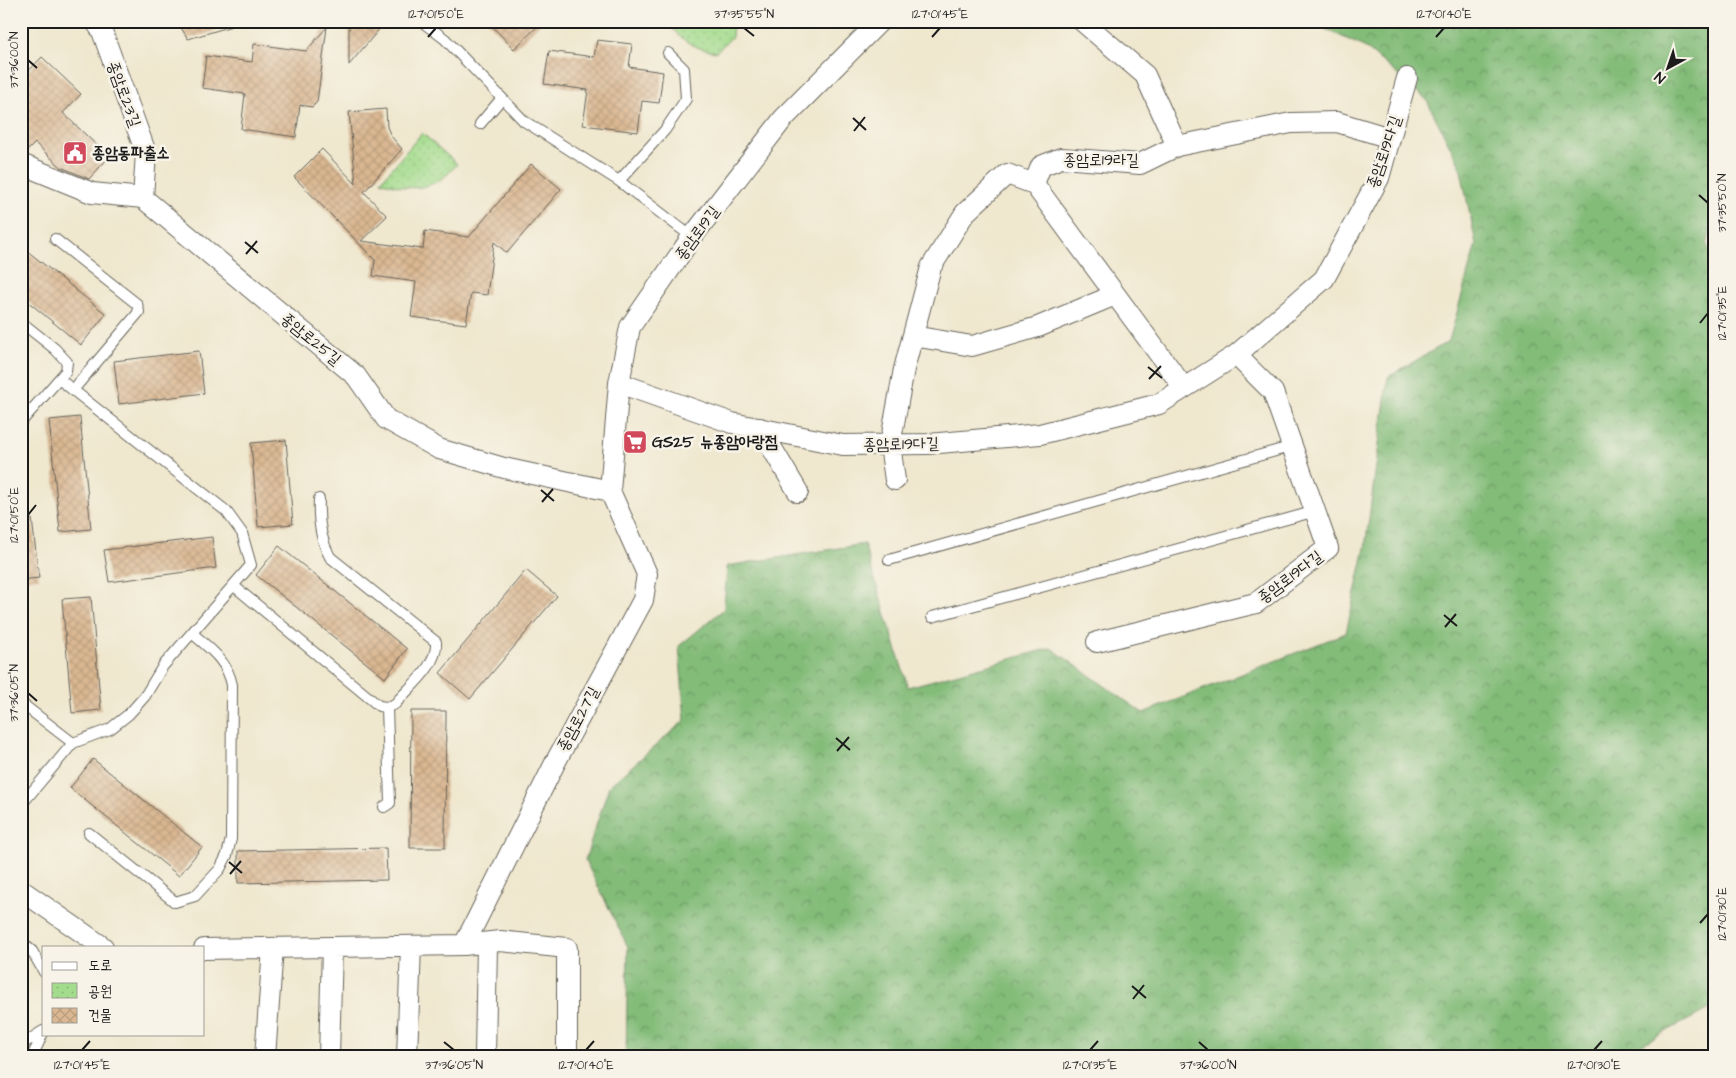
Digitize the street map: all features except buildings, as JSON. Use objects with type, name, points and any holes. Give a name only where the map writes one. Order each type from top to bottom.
[{"type":"street","name":"종암로23길","points":[[95,21],[102,31],[146,153],[143,198]]},
{"type":"street","name":"종암로19길","points":[[610,491],[619,383],[630,327],[692,237],[783,119],[880,21]]},
{"type":"street","points":[[1082,21],[1145,74],[1176,146]]},
{"type":"street","name":"종암로19다길","points":[[619,383],[732,423],[843,445],[928,444],[1040,434],[1159,404],[1236,355],[1324,279],[1379,178],[1407,78]]},
{"type":"street","name":"종암로19라길","points":[[1034,184],[1041,166],[1061,158],[1140,164],[1176,146],[1291,124],[1337,122],[1390,138]]},
{"type":"street","points":[[23,167],[92,193],[143,198]]},
{"type":"street","points":[[895,480],[890,444],[913,336],[931,268],[965,213],[1007,174],[1034,184],[1184,388]]},
{"type":"street","name":"종암로25길","points":[[143,198],[356,376],[386,419],[440,449],[504,468],[610,491]]},
{"type":"street","points":[[913,336],[972,346],[1038,327],[1115,295]]},
{"type":"street","name":"종암로19다길","points":[[1097,642],[1256,603],[1328,548],[1273,392],[1236,355]]},
{"type":"street","points":[[760,428],[798,492]]},
{"type":"street","name":"종암로27길","points":[[464,945],[556,761],[643,600],[647,574],[610,491]]},
{"type":"street","points":[[21,890],[102,946]]},
{"type":"street","points":[[205,949],[464,945],[500,941],[567,948],[567,1057]]},
{"type":"street","points":[[485,1057],[487,942]]},
{"type":"street","points":[[407,1057],[411,946]]},
{"type":"street","points":[[329,1057],[332,947]]},
{"type":"street","points":[[265,1057],[273,948]]},
{"type":"lane","points":[[421,21],[445,39],[524,121],[620,181],[692,237]]},
{"type":"lane","points":[[620,181],[664,130],[686,99],[684,69],[668,53]]},
{"type":"lane","points":[[480,124],[502,98]]},
{"type":"lane","points":[[55,239],[137,304],[139,312],[73,390]]},
{"type":"lane","points":[[21,322],[55,349],[67,362],[66,371],[21,422]]},
{"type":"lane","points":[[21,804],[73,743],[110,729],[129,714],[145,696],[163,666],[251,565],[242,533],[226,511],[59,379]]},
{"type":"lane","points":[[889,560],[1293,446]]},
{"type":"lane","points":[[234,586],[379,706],[387,707],[395,704],[432,661],[436,651],[436,642],[330,557],[320,532],[319,499]]},
{"type":"lane","points":[[932,617],[1316,511]]},
{"type":"lane","points":[[89,833],[175,902],[195,896],[220,869],[231,839],[232,684],[230,672],[219,656],[192,633]]},
{"type":"lane","points":[[21,703],[73,743]]},
{"type":"lane","points":[[384,807],[390,803],[387,707]]},
{"type":"lane","points":[[21,942],[32,951],[42,968]]},
{"type":"lane","points":[[21,1045],[42,1032]]},
{"type":"lane","points":[[32,1057],[42,1035]]},
{"type":"green space","points":[[666,21],[733,21],[732,37],[716,52],[707,50],[688,42],[677,34]]},
{"type":"green space","points":[[1303,21],[1715,21],[1715,209],[1707,246],[1715,256],[1715,1006],[1617,1057],[626,1057],[628,947],[585,860],[609,786],[685,720],[679,646],[724,609],[727,566],[864,544],[908,687],[1051,648],[1143,713],[1346,633],[1365,548],[1388,377],[1449,341],[1476,244],[1460,166],[1426,99],[1366,48],[1313,23]]},
{"type":"green space","points":[[422,133],[457,164],[440,180],[422,187],[403,187],[381,181]]},
{"type":"place","name":"종암동파출소","points":[[75,153]]},
{"type":"place","name":"GS25 뉴종암아랑점","points":[[635,442]]}]
